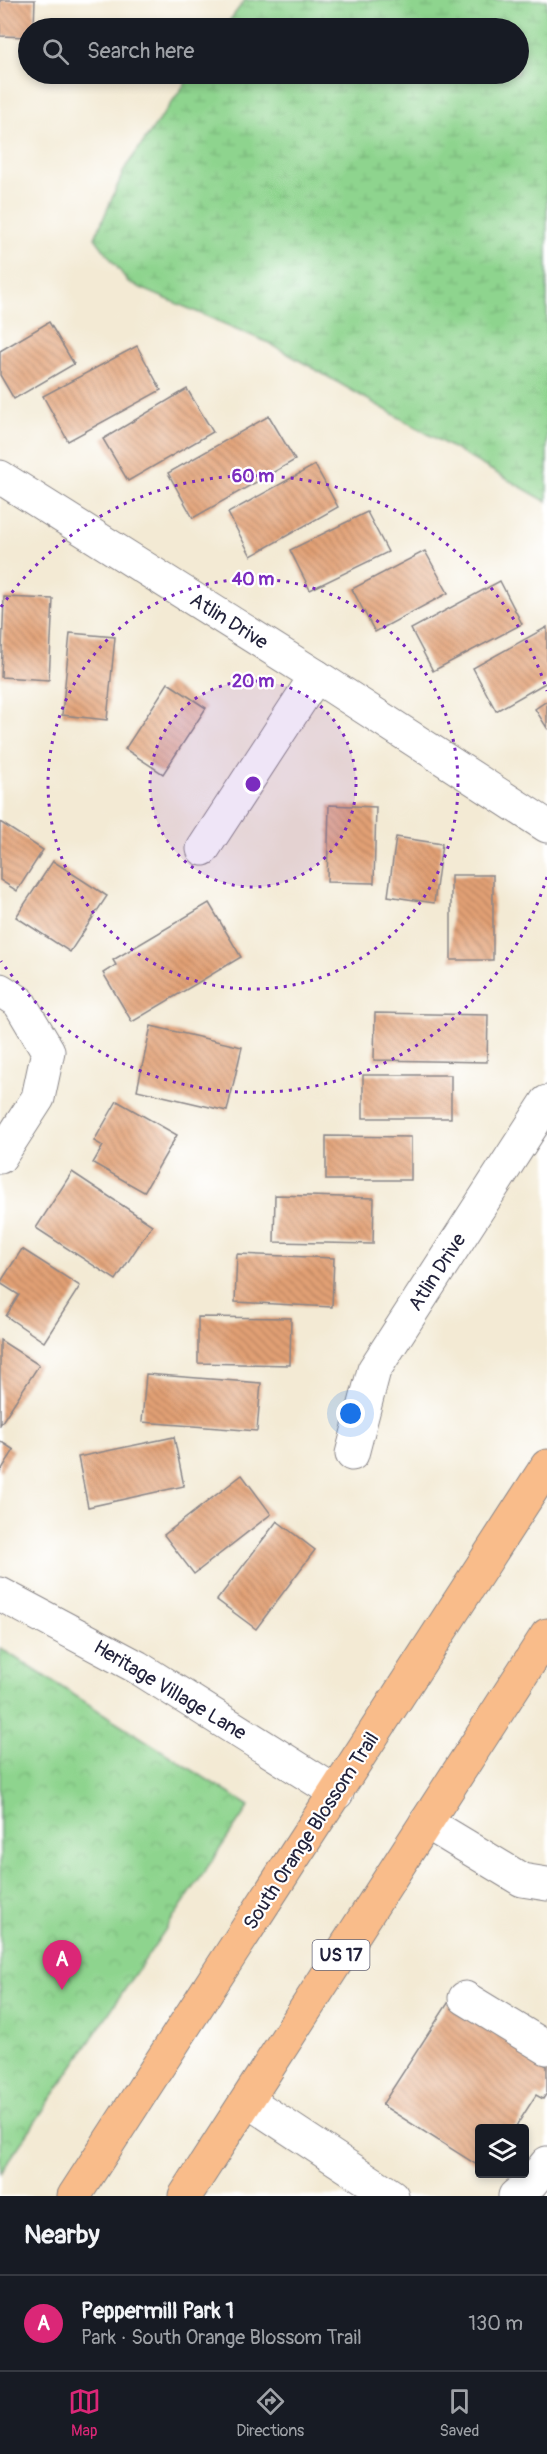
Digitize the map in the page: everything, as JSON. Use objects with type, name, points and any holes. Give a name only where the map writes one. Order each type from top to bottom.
[{"type":"main road","name":"South Orange Blossom Trail","points":[[75,2196],[547,1466]]},
{"type":"main road","name":"US 17","points":[[186,2196],[547,1635]]},
{"type":"street","name":"Atlin Drive","points":[[0,477],[316,676],[547,826]]},
{"type":"street","points":[[203,849],[316,676]]},
{"type":"street","points":[[0,990],[19,1002],[48,1051],[38,1098],[0,1157]]},
{"type":"street","name":"Atlin Drive","points":[[352,1454],[374,1370],[547,1102]]},
{"type":"street","name":"Heritage Village Lane","points":[[0,1594],[137,1667],[337,1793]]},
{"type":"street","points":[[426,1822],[522,1880],[547,1884]]},
{"type":"street","points":[[465,1998],[547,2048]]},
{"type":"street","points":[[248,2101],[392,2196]]},
{"type":"street","points":[[515,2196],[531,2183],[547,2163]]},
{"type":"green space","points":[[245,0],[547,0],[547,502],[269,343],[129,283],[95,238],[125,168],[185,84],[529,84],[529,18],[232,18]]},
{"type":"green space","points":[[0,1648],[249,1806],[0,2174]]},
{"type":"building","points":[[0,0],[35,0],[34,18],[18,18],[18,37],[0,36]]},
{"type":"building","points":[[49,322],[74,364],[14,399],[0,375],[0,351]]},
{"type":"building","points":[[137,346],[161,390],[68,441],[43,396]]},
{"type":"building","points":[[187,389],[213,432],[128,481],[103,439]]},
{"type":"building","points":[[269,416],[295,460],[193,518],[168,473]]},
{"type":"building","points":[[315,465],[338,507],[251,556],[228,513]]},
{"type":"building","points":[[367,512],[388,552],[310,590],[290,550]]},
{"type":"building","points":[[425,551],[448,593],[375,632],[352,589]]},
{"type":"building","points":[[500,581],[522,624],[433,671],[411,629]]},
{"type":"building","points":[[4,597],[53,599],[49,680],[1,677]]},
{"type":"building","points":[[547,627],[547,682],[496,711],[473,668]]},
{"type":"building","points":[[70,633],[115,637],[107,720],[62,715]]},
{"type":"building","points":[[168,683],[206,708],[163,774],[125,749]]},
{"type":"building","points":[[547,701],[547,728],[535,709]]},
{"type":"building","points":[[329,805],[376,807],[374,883],[327,882]]},
{"type":"building","points":[[0,822],[43,850],[17,891],[0,880]]},
{"type":"building","points":[[396,837],[442,844],[434,903],[388,896]]},
{"type":"building","points":[[53,861],[107,896],[70,952],[16,917]]},
{"type":"building","points":[[451,875],[493,875],[493,960],[451,960]]},
{"type":"building","points":[[209,903],[241,957],[132,1022],[103,973],[116,965],[113,960]]},
{"type":"building","points":[[375,1013],[488,1015],[487,1062],[374,1060]]},
{"type":"building","points":[[151,1026],[242,1047],[227,1111],[137,1090]]},
{"type":"building","points":[[363,1075],[451,1075],[451,1118],[363,1118]]},
{"type":"building","points":[[117,1101],[177,1135],[144,1192],[93,1163],[103,1146],[94,1141]]},
{"type":"building","points":[[326,1136],[411,1137],[411,1180],[326,1180]]},
{"type":"building","points":[[72,1172],[152,1225],[116,1280],[36,1228]]},
{"type":"building","points":[[275,1195],[374,1198],[373,1244],[274,1242]]},
{"type":"building","points":[[22,1249],[80,1286],[44,1342],[6,1316],[19,1295],[0,1283]]},
{"type":"building","points":[[237,1254],[334,1258],[332,1307],[235,1302]]},
{"type":"building","points":[[198,1317],[291,1318],[290,1365],[198,1363]]},
{"type":"building","points":[[0,1340],[39,1365],[0,1425]]},
{"type":"building","points":[[146,1374],[261,1383],[257,1431],[142,1422]]},
{"type":"building","points":[[174,1437],[184,1486],[88,1507],[78,1457]]},
{"type":"building","points":[[0,1441],[14,1450],[0,1472]]},
{"type":"building","points":[[242,1475],[271,1514],[194,1574],[164,1535]]},
{"type":"building","points":[[277,1521],[315,1550],[256,1629],[217,1600]]},
{"type":"building","points":[[448,2003],[547,2066],[547,2093],[543,2099],[536,2095],[518,2124],[475,2124],[475,2164],[382,2105]]},
{"type":"place","name":"Peppermill Park 1","points":[[62,1990]]}]
